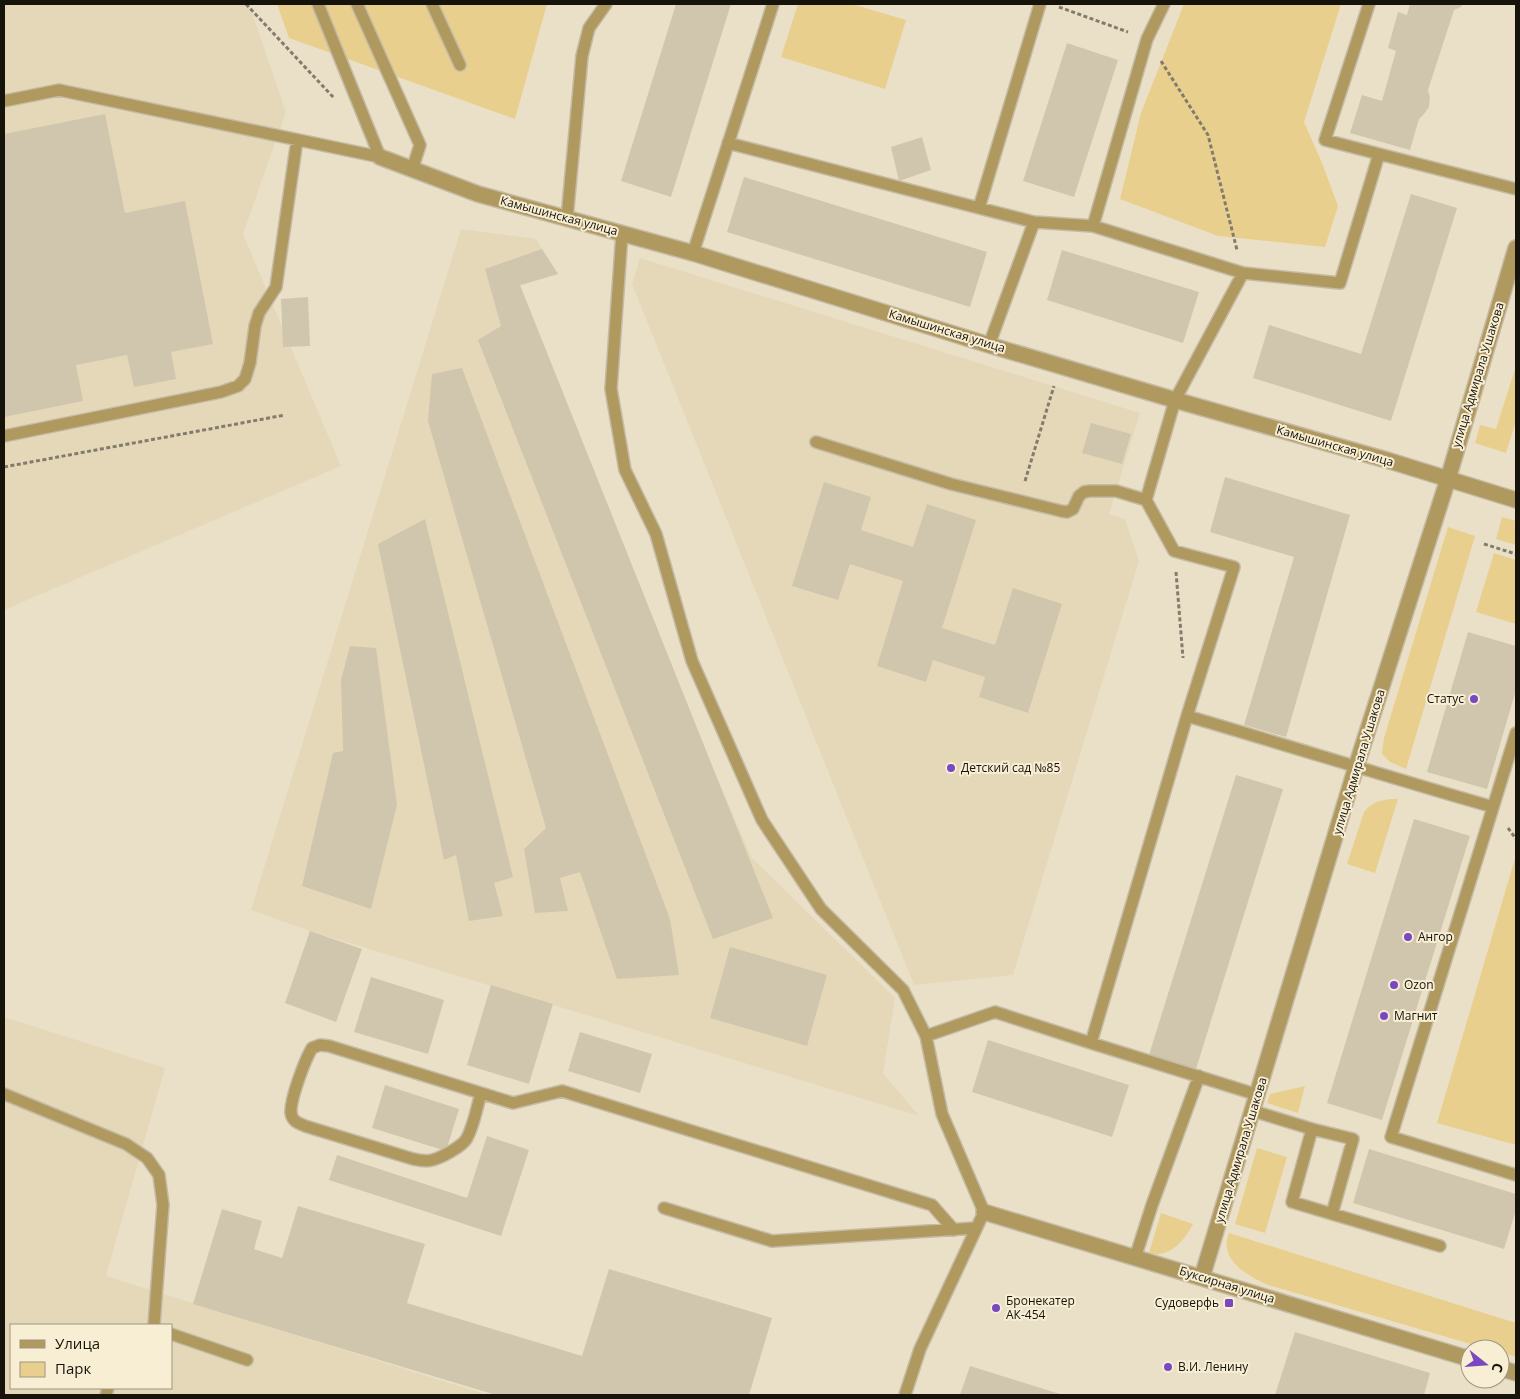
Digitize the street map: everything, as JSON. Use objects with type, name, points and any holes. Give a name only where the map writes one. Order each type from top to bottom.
[{"type":"street","name":"Камышинская улица","points":[[380,157],[478,194],[693,253],[989,345],[1516,500]]},
{"type":"street","name":"улица Адмирала Ушакова","points":[[1202,1277],[1356,767],[1448,479],[1516,248]]},
{"type":"street","name":"Буксирная улица","points":[[984,1212],[1460,1356]]},
{"type":"lane","points":[[318,4],[380,157]]},
{"type":"lane","points":[[357,4],[420,145],[412,170]]},
{"type":"lane","points":[[432,4],[460,66]]},
{"type":"lane","points":[[567,218],[582,56],[589,28],[606,4]]},
{"type":"lane","points":[[693,253],[773,4]]},
{"type":"lane","points":[[979,208],[1040,4]]},
{"type":"lane","points":[[1093,226],[1147,39],[1164,4]]},
{"type":"lane","points":[[1369,4],[1325,140],[1516,189]]},
{"type":"lane","points":[[4,101],[59,90],[380,157]]},
{"type":"lane","points":[[4,436],[221,392],[238,386],[245,379],[250,363],[258,313],[276,287],[297,140]]},
{"type":"lane","points":[[728,143],[1034,222],[1093,226],[1243,273],[1340,283],[1379,154]]},
{"type":"lane","points":[[989,345],[1034,222]]},
{"type":"lane","points":[[622,234],[611,389],[625,470],[656,534],[692,661],[762,820],[821,909],[903,990],[926,1036],[942,1114],[984,1212],[920,1349],[905,1395]]},
{"type":"lane","points":[[1146,500],[1175,400],[1243,273]]},
{"type":"lane","points":[[816,442],[951,484],[1067,512],[1073,509],[1079,496],[1084,492],[1116,491],[1146,500],[1174,551],[1234,567],[1187,716],[1091,1043]]},
{"type":"lane","points":[[1187,716],[1493,807]]},
{"type":"lane","points":[[1516,734],[1390,1137],[1516,1175]]},
{"type":"lane","points":[[926,1036],[995,1012],[1258,1094]]},
{"type":"lane","points":[[481,1093],[467,1138],[462,1144],[431,1161],[421,1161],[296,1123],[291,1114],[292,1103],[306,1058],[312,1048],[320,1045],[481,1093],[513,1103],[562,1091],[932,1205],[954,1230]]},
{"type":"lane","points":[[1135,1258],[1152,1205],[1199,1076]]},
{"type":"lane","points":[[4,1094],[126,1144],[147,1158],[159,1175],[163,1205],[154,1324]]},
{"type":"lane","points":[[1253,1112],[1353,1139],[1332,1214]]},
{"type":"lane","points":[[1312,1129],[1292,1202],[1440,1246]]},
{"type":"lane","points":[[664,1208],[772,1241],[976,1228]]},
{"type":"lane","points":[[172,1334],[247,1360]]},
{"type":"path","points":[[246,4],[331,97],[361,112]]},
{"type":"path","points":[[1058,7],[1147,39],[1208,134],[1243,273]]},
{"type":"path","points":[[1019,500],[1054,386]]},
{"type":"path","points":[[4,467],[285,415]]},
{"type":"path","points":[[1484,544],[1516,554]]},
{"type":"path","points":[[1174,551],[1184,668]]},
{"type":"shaded area","points":[[4,4],[249,4],[286,112],[243,234],[341,466],[4,610]]},
{"type":"shaded area","points":[[461,229],[536,239],[558,274],[520,286],[632,577],[751,857],[895,998],[883,1073],[919,1116],[310,931],[251,910]]},
{"type":"shaded area","name":"Детский сад №85","points":[[640,258],[1140,413],[1109,514],[1125,519],[1139,561],[1013,975],[914,985],[632,284]]},
{"type":"shaded area","points":[[4,1017],[165,1068],[106,1276],[488,1395],[4,1395]]},
{"type":"green space","points":[[277,4],[547,4],[515,119],[289,38]]},
{"type":"green space","points":[[798,4],[852,4],[906,20],[885,89],[781,57]]},
{"type":"green space","points":[[1184,4],[1341,4],[1304,122],[1338,206],[1325,247],[1218,236],[1120,199],[1141,113]]},
{"type":"green space","points":[[1516,366],[1516,421],[1506,453],[1475,443],[1480,425],[1496,429]]},
{"type":"green space","points":[[1502,517],[1516,521],[1516,545],[1496,539]]},
{"type":"green space","points":[[1448,527],[1475,536],[1406,769],[1390,762],[1382,754],[1384,738]]},
{"type":"green space","points":[[1494,553],[1516,560],[1516,624],[1476,612]]},
{"type":"green space","points":[[1398,799],[1375,873],[1347,864],[1364,812],[1376,802]]},
{"type":"green space","points":[[1516,855],[1516,1145],[1437,1123]]},
{"type":"green space","points":[[1305,1086],[1298,1113],[1267,1103],[1270,1094]]},
{"type":"green space","points":[[1257,1148],[1287,1157],[1265,1233],[1235,1224]]},
{"type":"green space","points":[[1161,1213],[1193,1224],[1181,1242],[1170,1251],[1156,1254],[1149,1253]]},
{"type":"green space","points":[[1229,1233],[1516,1323],[1516,1357],[1510,1355],[1510,1339],[1460,1339],[1460,1341],[1268,1285],[1252,1277],[1237,1266],[1231,1259],[1227,1243]]},
{"type":"building","points":[[676,4],[731,4],[671,197],[621,181]]},
{"type":"building","points":[[1410,4],[1462,4],[1461,7],[1454,10],[1428,90],[1430,98],[1429,107],[1419,119],[1410,150],[1350,133],[1362,95],[1382,101],[1396,51],[1388,48],[1398,12],[1407,15]]},
{"type":"building","points":[[1067,43],[1118,60],[1074,197],[1023,181]]},
{"type":"building","points":[[105,114],[125,213],[185,201],[213,344],[171,352],[176,379],[134,387],[127,355],[76,365],[83,401],[4,417],[4,134]]},
{"type":"building","points":[[922,137],[931,170],[899,181],[891,147]]},
{"type":"building","points":[[744,177],[987,252],[970,307],[727,232]]},
{"type":"building","points":[[1411,194],[1457,208],[1391,421],[1253,378],[1269,325],[1361,354]]},
{"type":"building","points":[[542,249],[558,274],[520,285],[773,918],[713,939],[478,340],[501,326],[485,269]]},
{"type":"building","points":[[1062,250],[1199,292],[1183,343],[1047,300]]},
{"type":"building","points":[[308,297],[310,346],[283,347],[281,299]]},
{"type":"building","points":[[462,368],[670,919],[679,975],[617,979],[580,872],[560,878],[568,911],[535,913],[524,849],[546,828],[428,421],[432,374]]},
{"type":"building","points":[[1091,423],[1131,434],[1122,464],[1082,453]]},
{"type":"building","points":[[1225,477],[1350,515],[1286,737],[1244,725],[1294,557],[1210,532]]},
{"type":"building","points":[[824,482],[871,497],[861,530],[913,547],[927,504],[976,520],[942,628],[995,645],[1013,588],[1062,604],[1028,713],[979,697],[985,677],[933,660],[926,682],[877,666],[903,581],[850,564],[838,600],[792,586]]},
{"type":"building","points":[[425,519],[513,877],[494,883],[503,916],[469,921],[456,855],[444,860],[378,544]]},
{"type":"building","points":[[1468,632],[1516,646],[1516,690],[1487,789],[1427,772]]},
{"type":"building","points":[[350,646],[376,648],[397,805],[371,909],[302,886],[333,753],[343,751],[341,680]]},
{"type":"building","points":[[1236,775],[1283,789],[1196,1069],[1149,1055]]},
{"type":"building","points":[[1414,819],[1470,836],[1382,1120],[1327,1103]]},
{"type":"building","points":[[310,931],[362,949],[336,1022],[285,1003]]},
{"type":"building","points":[[730,947],[827,975],[807,1046],[710,1018]]},
{"type":"building","points":[[371,977],[444,1000],[428,1054],[354,1032]]},
{"type":"building","points":[[491,985],[553,1004],[529,1084],[467,1065]]},
{"type":"building","points":[[580,1032],[652,1054],[640,1093],[568,1071]]},
{"type":"building","points":[[988,1040],[1129,1085],[1112,1137],[972,1092]]},
{"type":"building","points":[[385,1085],[459,1109],[446,1151],[372,1128]]},
{"type":"building","points":[[487,1136],[529,1150],[501,1236],[329,1180],[337,1155],[467,1198]]},
{"type":"building","points":[[1369,1149],[1516,1194],[1516,1210],[1504,1249],[1353,1203]]},
{"type":"building","points":[[298,1206],[425,1244],[407,1303],[582,1356],[609,1269],[772,1318],[749,1395],[496,1395],[193,1304],[222,1209],[262,1221],[254,1249],[282,1258]]},
{"type":"building","points":[[1295,1332],[1430,1373],[1424,1395],[1275,1395]]},
{"type":"building","points":[[970,1366],[1063,1395],[960,1395]]},
{"type":"place","name":"Статус","points":[[1474,699]]},
{"type":"place","name":"Детский сад №85","points":[[951,768]]},
{"type":"place","name":"Ангор","points":[[1408,937]]},
{"type":"place","name":"Ozon","points":[[1394,985]]},
{"type":"place","name":"Магнит","points":[[1384,1016]]},
{"type":"place","name":"Судоверфь","points":[[1229,1303]]},
{"type":"place","name":"Бронекатер АК-454","points":[[996,1308]]},
{"type":"place","name":"В.И. Ленину","points":[[1168,1367]]}]
